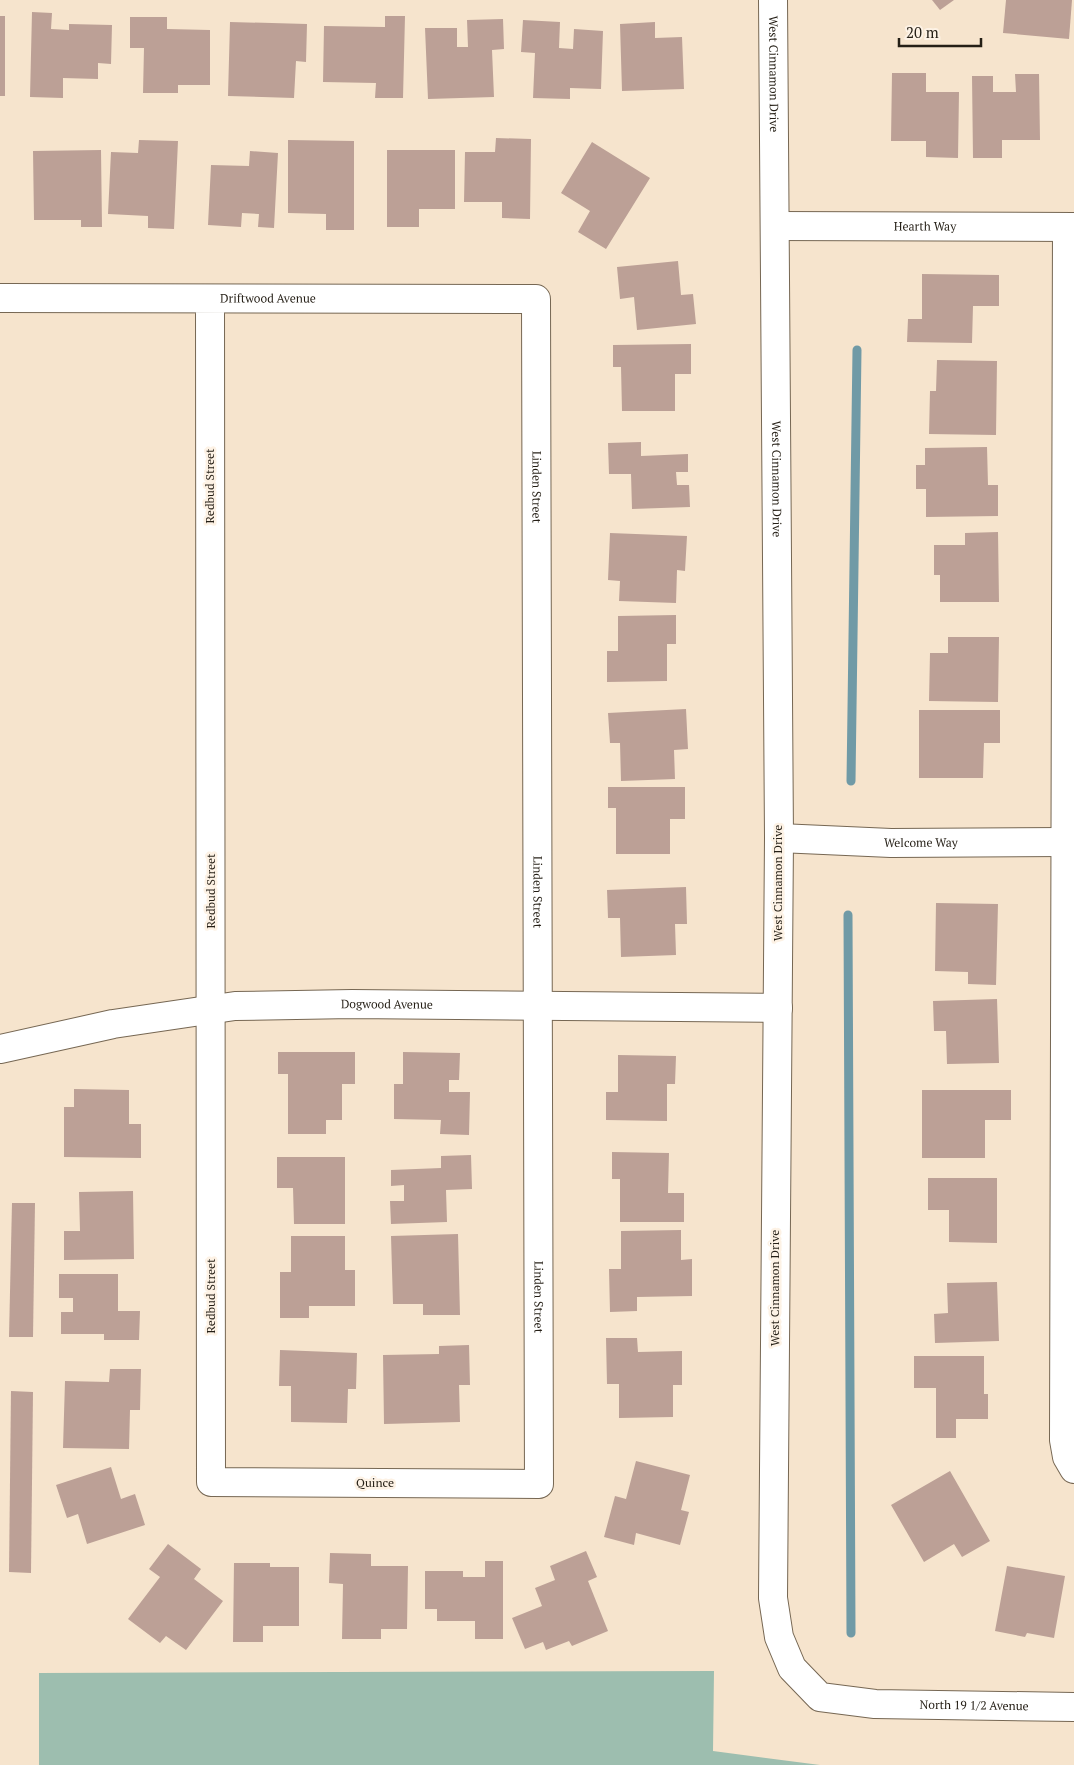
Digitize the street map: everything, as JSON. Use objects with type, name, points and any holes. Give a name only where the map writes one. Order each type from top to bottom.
[{"type":"street","name":"West Cinnamon Drive","points":[[773,0],[779,838],[772,1598],[779,1637],[792,1668],[820,1697],[875,1704]]},
{"type":"street","name":"Hearth Way","points":[[775,226],[1071,227]]},
{"type":"street","points":[[1071,227],[1070,648],[1064,842],[1070,1029],[1064,1440],[1067,1457],[1074,1469]]},
{"type":"street","name":"Driftwood Avenue","points":[[0,298],[536,299]]},
{"type":"street","name":"Redbud Street","points":[[210,299],[212,1482]]},
{"type":"street","name":"Linden Street","points":[[536,299],[539,1484]]},
{"type":"street","name":"Welcome Way","points":[[779,838],[891,843],[1064,842]]},
{"type":"street","name":"Dogwood Avenue","points":[[0,1049],[113,1024],[235,1006],[352,1004],[778,1008]]},
{"type":"street","name":"Quince","points":[[212,1482],[539,1484]]},
{"type":"street","name":"North 19 1/2 Avenue","points":[[875,1704],[1074,1707]]},
{"type":"green space","points":[[714,1671],[713,1751],[820,1765],[39,1765],[39,1673]]},
{"type":"building","points":[[932,0],[954,0],[940,10]]},
{"type":"building","points":[[1006,0],[1072,0],[1069,39],[1003,33]]},
{"type":"building","points":[[32,12],[52,13],[51,29],[69,30],[69,24],[112,25],[111,64],[98,63],[98,79],[63,78],[63,98],[30,97]]},
{"type":"building","points":[[0,16],[5,16],[5,96],[0,96]]},
{"type":"building","points":[[385,16],[405,16],[403,98],[375,98],[376,83],[323,82],[324,26],[385,27]]},
{"type":"building","points":[[130,17],[167,17],[167,29],[210,30],[210,85],[178,85],[178,93],[143,93],[144,48],[130,48]]},
{"type":"building","points":[[503,19],[504,49],[492,50],[494,97],[428,99],[425,28],[457,28],[457,47],[468,47],[467,20]]},
{"type":"building","points":[[523,20],[560,22],[559,48],[573,49],[574,29],[603,31],[601,89],[570,88],[570,99],[533,98],[535,53],[521,52]]},
{"type":"building","points":[[230,22],[307,24],[306,62],[296,61],[294,98],[228,96]]},
{"type":"building","points":[[655,22],[655,38],[682,37],[684,89],[622,91],[620,24]]},
{"type":"building","points":[[892,73],[926,73],[926,92],[959,92],[958,158],[926,157],[926,141],[891,141]]},
{"type":"building","points":[[1015,74],[1039,74],[1040,140],[1002,140],[1002,158],[973,158],[972,76],[993,76],[993,92],[1016,92]]},
{"type":"building","points":[[496,138],[531,139],[530,219],[502,218],[502,202],[464,202],[465,152],[495,152]]},
{"type":"building","points":[[139,140],[178,141],[174,229],[148,228],[148,216],[108,214],[111,152],[138,153]]},
{"type":"building","points":[[288,140],[354,141],[354,230],[326,230],[326,214],[288,213]]},
{"type":"building","points":[[592,142],[650,178],[606,249],[578,232],[590,211],[561,193]]},
{"type":"building","points":[[101,150],[102,227],[81,227],[81,220],[34,220],[33,151]]},
{"type":"building","points":[[387,150],[455,150],[455,209],[419,209],[419,227],[387,227]]},
{"type":"building","points":[[250,151],[278,153],[274,228],[258,227],[259,214],[242,213],[241,227],[208,225],[211,165],[249,166]]},
{"type":"building","points":[[678,261],[681,295],[693,294],[696,324],[637,330],[634,297],[620,299],[617,267]]},
{"type":"building","points":[[922,274],[999,275],[999,306],[973,306],[972,343],[907,342],[908,319],[922,319]]},
{"type":"building","points":[[691,344],[691,374],[675,374],[675,411],[622,411],[621,367],[613,367],[613,345]]},
{"type":"building","points":[[937,360],[997,361],[996,435],[929,434],[930,391],[936,391]]},
{"type":"building","points":[[641,442],[641,456],[688,454],[688,472],[676,472],[677,485],[689,485],[690,507],[632,509],[631,474],[609,474],[608,443]]},
{"type":"building","points":[[987,447],[988,485],[998,485],[998,516],[926,517],[926,489],[916,489],[916,465],[925,465],[925,448]]},
{"type":"building","points":[[998,532],[999,602],[940,602],[940,575],[934,575],[934,545],[965,545],[965,533]]},
{"type":"building","points":[[610,533],[687,536],[685,571],[677,570],[676,603],[619,601],[620,581],[608,580]]},
{"type":"building","points":[[676,615],[676,644],[667,644],[667,681],[607,682],[607,651],[618,651],[618,616]]},
{"type":"building","points":[[948,637],[999,637],[998,702],[929,701],[930,653],[948,653]]},
{"type":"building","points":[[686,709],[688,749],[674,750],[675,779],[621,781],[620,743],[610,743],[608,713]]},
{"type":"building","points":[[919,710],[1000,710],[1000,743],[984,743],[983,778],[919,778]]},
{"type":"building","points":[[608,787],[685,787],[685,819],[670,819],[670,854],[616,854],[616,808],[608,808]]},
{"type":"building","points":[[686,887],[687,924],[675,924],[676,955],[621,957],[620,918],[608,918],[607,890]]},
{"type":"building","points":[[936,903],[998,904],[996,985],[968,984],[968,972],[935,971]]},
{"type":"building","points":[[997,999],[999,1063],[947,1064],[946,1031],[934,1031],[933,1001]]},
{"type":"building","points":[[278,1052],[355,1052],[355,1084],[342,1084],[342,1120],[326,1120],[326,1134],[288,1134],[288,1074],[278,1074]]},
{"type":"building","points":[[403,1052],[460,1053],[459,1080],[449,1080],[449,1092],[470,1092],[469,1135],[440,1134],[441,1120],[394,1119],[394,1084],[403,1084]]},
{"type":"building","points":[[618,1055],[676,1056],[675,1084],[667,1084],[667,1121],[606,1120],[606,1092],[618,1092]]},
{"type":"building","points":[[74,1089],[129,1090],[129,1124],[141,1124],[141,1158],[64,1157],[64,1107],[74,1107]]},
{"type":"building","points":[[922,1090],[1011,1090],[1011,1120],[985,1120],[985,1158],[922,1158]]},
{"type":"building","points":[[612,1152],[669,1153],[668,1193],[684,1193],[684,1222],[620,1222],[620,1179],[612,1179]]},
{"type":"building","points":[[471,1155],[472,1189],[446,1190],[447,1222],[391,1224],[390,1201],[404,1201],[404,1185],[391,1186],[391,1170],[441,1168],[441,1156]]},
{"type":"building","points":[[277,1157],[345,1157],[345,1224],[294,1224],[293,1188],[277,1188]]},
{"type":"building","points":[[928,1178],[997,1178],[997,1243],[949,1242],[949,1210],[928,1210]]},
{"type":"building","points":[[133,1191],[134,1259],[64,1260],[64,1231],[80,1231],[79,1192]]},
{"type":"building","points":[[12,1203],[35,1203],[33,1337],[9,1337]]},
{"type":"building","points":[[681,1230],[681,1260],[692,1259],[692,1296],[637,1297],[637,1311],[610,1312],[609,1269],[621,1269],[621,1231]]},
{"type":"building","points":[[458,1234],[460,1315],[423,1315],[423,1304],[393,1304],[391,1236]]},
{"type":"building","points":[[291,1236],[345,1236],[345,1270],[355,1270],[355,1306],[309,1306],[309,1318],[280,1318],[280,1272],[291,1272]]},
{"type":"building","points":[[59,1274],[118,1274],[118,1311],[140,1311],[139,1340],[104,1340],[104,1334],[61,1334],[61,1312],[73,1312],[73,1298],[59,1298]]},
{"type":"building","points":[[997,1282],[999,1341],[935,1343],[934,1314],[948,1313],[947,1283]]},
{"type":"building","points":[[606,1338],[637,1338],[638,1352],[682,1351],[682,1385],[673,1385],[673,1417],[619,1418],[619,1384],[607,1384]]},
{"type":"building","points":[[469,1345],[470,1385],[459,1385],[460,1422],[384,1424],[383,1355],[439,1354],[439,1346]]},
{"type":"building","points":[[280,1350],[357,1353],[356,1389],[348,1389],[347,1423],[291,1422],[291,1386],[279,1386]]},
{"type":"building","points":[[914,1356],[984,1356],[984,1394],[988,1394],[988,1419],[956,1419],[956,1438],[936,1438],[936,1388],[914,1388]]},
{"type":"building","points":[[110,1369],[141,1369],[140,1410],[130,1410],[129,1449],[63,1448],[65,1381],[109,1382]]},
{"type":"building","points":[[11,1391],[33,1392],[31,1573],[9,1572]]},
{"type":"building","points":[[636,1461],[690,1475],[681,1510],[689,1512],[680,1545],[636,1533],[634,1545],[604,1537],[615,1496],[626,1499]]},
{"type":"building","points":[[111,1467],[121,1499],[135,1494],[145,1525],[87,1544],[78,1514],[67,1518],[56,1485]]},
{"type":"building","points":[[950,1471],[990,1541],[962,1557],[954,1544],[924,1562],[891,1505]]},
{"type":"building","points":[[168,1544],[201,1569],[194,1579],[223,1601],[186,1650],[166,1636],[160,1643],[128,1619],[160,1577],[149,1569]]},
{"type":"building","points":[[586,1551],[597,1577],[588,1581],[608,1631],[572,1646],[569,1641],[546,1650],[543,1642],[525,1649],[512,1618],[542,1606],[535,1588],[555,1580],[550,1566]]},
{"type":"building","points":[[330,1553],[371,1554],[371,1566],[408,1566],[407,1629],[381,1629],[381,1639],[342,1639],[343,1584],[329,1583]]},
{"type":"building","points":[[485,1561],[503,1561],[503,1639],[475,1639],[475,1621],[437,1621],[437,1609],[425,1609],[425,1571],[463,1571],[463,1577],[485,1577]]},
{"type":"building","points":[[234,1563],[270,1563],[270,1567],[299,1567],[299,1626],[263,1626],[263,1642],[233,1642]]},
{"type":"building","points":[[1007,1566],[1065,1576],[1054,1638],[1027,1633],[1025,1637],[995,1631]]},
{"type":"waterway","points":[[851,781],[857,350]]},
{"type":"waterway","points":[[848,915],[851,1633]]}]
